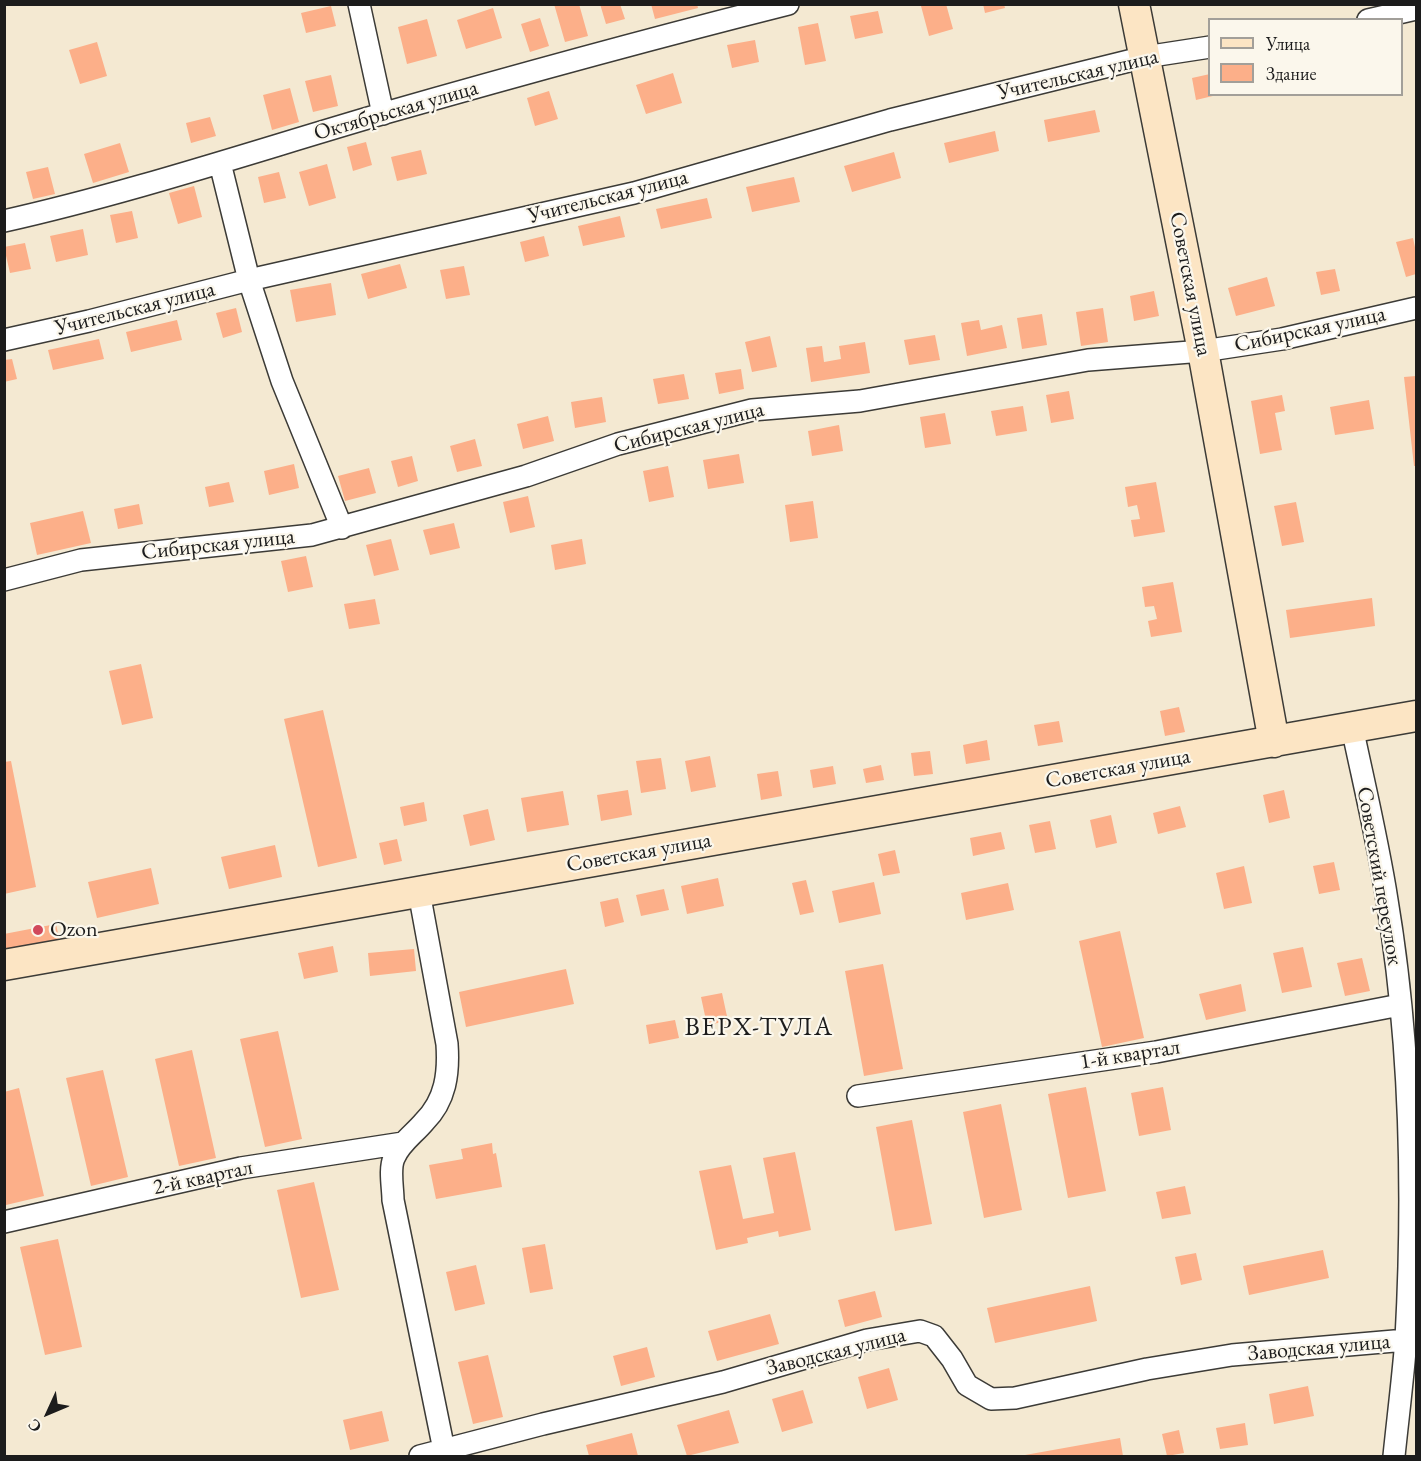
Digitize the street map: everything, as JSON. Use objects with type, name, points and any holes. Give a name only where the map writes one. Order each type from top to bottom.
[{"type":"main road","name":"Советская улица","points":[[1134,4],[1203,351],[1274,742]]},
{"type":"main road","name":"Советская улица","points":[[4,965],[1416,716]]},
{"type":"street","points":[[359,4],[383,114]]},
{"type":"street","name":"Октябрьская улица","points":[[4,222],[220,164],[383,114],[657,37],[788,4]]},
{"type":"street","points":[[1377,18],[1416,9]]},
{"type":"street","name":"Учительская улица","points":[[4,340],[249,280],[634,194],[890,120],[1145,57],[1208,47]]},
{"type":"street","points":[[220,164],[249,280],[282,381],[342,528]]},
{"type":"street","name":"Сибирская улица","points":[[4,580],[81,560],[312,535],[526,476],[618,444],[752,410],[860,401],[1088,360],[1203,351],[1282,339],[1416,308]]},
{"type":"street","name":"Советский переулок","points":[[1352,727],[1387,900],[1400,1005],[1411,1186],[1406,1340],[1394,1456]]},
{"type":"street","points":[[419,892],[447,1044],[449,1068],[442,1096],[427,1120],[403,1143],[392,1160],[393,1200],[444,1450]]},
{"type":"street","name":"1-й квартал","points":[[858,1096],[1156,1052],[1400,1005]]},
{"type":"street","name":"2-й квартал","points":[[4,1222],[241,1168],[403,1143]]},
{"type":"street","name":"Заводская улица","points":[[420,1456],[543,1424],[723,1383],[867,1340],[920,1331],[934,1336],[952,1359],[967,1384],[991,1399],[1015,1398],[1147,1369],[1232,1355],[1406,1340]]},
{"type":"building","points":[[554,4],[579,4],[588,36],[565,42]]},
{"type":"building","points":[[600,4],[620,4],[625,19],[606,24]]},
{"type":"building","points":[[651,4],[697,4],[698,8],[655,19]]},
{"type":"building","points":[[946,4],[953,29],[929,36],[921,6]]},
{"type":"building","points":[[983,4],[1004,4],[1005,8],[985,13]]},
{"type":"building","points":[[331,6],[336,26],[306,33],[301,13]]},
{"type":"building","points":[[493,8],[502,38],[466,49],[457,20]]},
{"type":"building","points":[[878,11],[883,33],[855,39],[850,16]]},
{"type":"building","points":[[540,18],[549,46],[530,52],[521,24]]},
{"type":"building","points":[[427,19],[437,56],[407,64],[398,27]]},
{"type":"building","points":[[818,23],[826,61],[805,65],[798,27]]},
{"type":"building","points":[[755,40],[759,62],[732,68],[727,45]]},
{"type":"building","points":[[97,42],[107,76],[80,84],[69,50]]},
{"type":"building","points":[[673,73],[682,103],[646,114],[636,85]]},
{"type":"building","points":[[1208,74],[1208,96],[1213,96],[1196,100],[1192,78]]},
{"type":"building","points":[[331,75],[338,106],[313,112],[305,81]]},
{"type":"building","points":[[290,88],[299,122],[272,130],[263,95]]},
{"type":"building","points":[[549,91],[558,119],[535,126],[527,98]]},
{"type":"building","points":[[1095,110],[1100,132],[1048,142],[1044,120]]},
{"type":"building","points":[[210,117],[216,136],[191,143],[186,123]]},
{"type":"building","points":[[995,131],[999,151],[949,163],[944,143]]},
{"type":"building","points":[[366,142],[372,165],[353,171],[347,147]]},
{"type":"building","points":[[120,143],[129,172],[93,183],[84,154]]},
{"type":"building","points":[[421,150],[427,174],[397,181],[391,157]]},
{"type":"building","points":[[894,152],[901,178],[852,192],[844,166]]},
{"type":"building","points":[[327,164],[336,198],[309,206],[299,172]]},
{"type":"building","points":[[48,167],[55,194],[33,199],[26,172]]},
{"type":"building","points":[[279,172],[286,198],[264,203],[258,177]]},
{"type":"building","points":[[794,177],[800,202],[752,212],[746,187]]},
{"type":"building","points":[[194,186],[202,217],[178,224],[169,193]]},
{"type":"building","points":[[707,198],[712,218],[661,229],[656,209]]},
{"type":"building","points":[[132,211],[138,238],[116,243],[110,215]]},
{"type":"building","points":[[620,216],[625,237],[583,246],[578,226]]},
{"type":"building","points":[[83,229],[88,255],[56,262],[50,236]]},
{"type":"building","points":[[544,236],[549,256],[525,262],[520,242]]},
{"type":"building","points":[[1413,238],[1416,252],[1416,274],[1406,277],[1396,242]]},
{"type":"building","points":[[25,243],[31,269],[10,273],[4,247]]},
{"type":"building","points":[[400,264],[407,288],[368,299],[361,274]]},
{"type":"building","points":[[464,266],[470,295],[446,299],[440,270]]},
{"type":"building","points":[[1335,269],[1340,291],[1321,295],[1316,272]]},
{"type":"building","points":[[1267,277],[1275,306],[1236,316],[1228,288]]},
{"type":"building","points":[[331,283],[336,315],[296,322],[290,290]]},
{"type":"building","points":[[1154,291],[1159,316],[1134,321],[1130,296]]},
{"type":"building","points":[[236,308],[242,332],[223,338],[216,313]]},
{"type":"building","points":[[1103,308],[1108,342],[1081,346],[1076,312]]},
{"type":"building","points":[[1042,314],[1047,345],[1022,349],[1017,318]]},
{"type":"building","points":[[177,320],[182,340],[131,352],[126,332]]},
{"type":"building","points":[[979,320],[981,330],[1002,325],[1007,348],[967,356],[961,323]]},
{"type":"building","points":[[935,335],[940,360],[909,365],[904,340]]},
{"type":"building","points":[[770,336],[777,367],[752,372],[745,342]]},
{"type":"building","points":[[99,339],[104,359],[53,370],[48,350]]},
{"type":"building","points":[[865,342],[870,373],[811,382],[806,348],[822,346],[824,362],[841,359],[839,346]]},
{"type":"building","points":[[12,359],[17,379],[4,382],[4,360]]},
{"type":"building","points":[[741,369],[744,389],[719,394],[715,373]]},
{"type":"building","points":[[684,374],[689,399],[658,404],[653,379]]},
{"type":"building","points":[[1416,376],[1416,466],[1414,466],[1404,377]]},
{"type":"building","points":[[1069,391],[1074,419],[1051,423],[1046,395]]},
{"type":"building","points":[[1282,395],[1285,411],[1275,413],[1282,450],[1260,454],[1251,401]]},
{"type":"building","points":[[602,397],[606,422],[575,428],[571,402]]},
{"type":"building","points":[[1369,400],[1374,429],[1335,435],[1330,407]]},
{"type":"building","points":[[1023,406],[1027,431],[996,436],[991,411]]},
{"type":"building","points":[[945,413],[951,444],[925,448],[920,417]]},
{"type":"building","points":[[548,416],[554,441],[523,449],[517,424]]},
{"type":"building","points":[[839,425],[843,451],[812,456],[808,431]]},
{"type":"building","points":[[475,439],[482,466],[457,472],[450,446]]},
{"type":"building","points":[[739,454],[744,483],[708,489],[703,460]]},
{"type":"building","points":[[412,456],[418,481],[398,487],[391,461]]},
{"type":"building","points":[[294,464],[299,488],[269,495],[264,471]]},
{"type":"building","points":[[668,466],[674,497],[649,502],[643,471]]},
{"type":"building","points":[[369,468],[376,493],[345,501],[338,476]]},
{"type":"building","points":[[229,482],[234,502],[209,507],[205,487]]},
{"type":"building","points":[[1156,482],[1165,532],[1134,537],[1131,520],[1140,519],[1137,505],[1128,507],[1125,487]]},
{"type":"building","points":[[528,496],[535,527],[510,533],[503,502]]},
{"type":"building","points":[[813,501],[818,538],[790,542],[785,505]]},
{"type":"building","points":[[1296,502],[1304,542],[1282,546],[1274,506]]},
{"type":"building","points":[[139,504],[143,524],[118,529],[114,509]]},
{"type":"building","points":[[83,511],[91,543],[37,555],[30,523]]},
{"type":"building","points":[[454,523],[460,548],[430,555],[423,530]]},
{"type":"building","points":[[391,539],[399,570],[374,576],[366,545]]},
{"type":"building","points":[[582,539],[586,564],[555,570],[551,545]]},
{"type":"building","points":[[306,556],[313,587],[288,592],[281,561]]},
{"type":"building","points":[[1173,582],[1182,632],[1151,637],[1148,621],[1157,619],[1154,606],[1145,607],[1142,587]]},
{"type":"building","points":[[1372,598],[1375,626],[1290,638],[1286,610]]},
{"type":"building","points":[[375,599],[380,624],[349,629],[344,604]]},
{"type":"building","points":[[141,664],[153,718],[122,725],[109,671]]},
{"type":"building","points":[[1179,707],[1185,732],[1165,736],[1160,711]]},
{"type":"building","points":[[323,710],[357,858],[318,867],[284,719]]},
{"type":"building","points":[[1059,721],[1063,742],[1038,746],[1034,725]]},
{"type":"building","points":[[987,740],[990,760],[966,764],[963,745]]},
{"type":"building","points":[[930,751],[933,774],[914,776],[911,753]]},
{"type":"building","points":[[710,756],[716,787],[691,792],[685,761]]},
{"type":"building","points":[[661,758],[666,789],[641,793],[636,761]]},
{"type":"building","points":[[11,761],[36,887],[4,894],[4,762]]},
{"type":"building","points":[[881,765],[884,780],[866,783],[863,769]]},
{"type":"building","points":[[833,766],[836,784],[813,788],[810,770]]},
{"type":"building","points":[[778,771],[782,796],[761,800],[757,774]]},
{"type":"building","points":[[628,790],[632,815],[601,821],[597,795]]},
{"type":"building","points":[[1284,790],[1290,818],[1269,823],[1263,795]]},
{"type":"building","points":[[563,791],[569,825],[527,832],[521,798]]},
{"type":"building","points":[[424,802],[427,821],[404,826],[400,807]]},
{"type":"building","points":[[1180,806],[1186,827],[1158,834],[1153,813]]},
{"type":"building","points":[[488,809],[495,840],[470,846],[463,815]]},
{"type":"building","points":[[1111,815],[1117,843],[1096,848],[1090,820]]},
{"type":"building","points":[[1050,821],[1056,849],[1035,853],[1029,825]]},
{"type":"building","points":[[1001,832],[1005,849],[973,856],[970,838]]},
{"type":"building","points":[[397,839],[402,861],[384,865],[379,843]]},
{"type":"building","points":[[275,845],[282,877],[229,889],[221,857]]},
{"type":"building","points":[[895,850],[900,873],[883,876],[878,854]]},
{"type":"building","points":[[1334,862],[1340,890],[1319,894],[1313,866]]},
{"type":"building","points":[[1244,866],[1252,903],[1224,909],[1216,873]]},
{"type":"building","points":[[151,868],[159,904],[97,918],[88,882]]},
{"type":"building","points":[[718,878],[724,906],[687,914],[681,886]]},
{"type":"building","points":[[806,880],[814,912],[800,915],[792,883]]},
{"type":"building","points":[[874,882],[881,914],[839,923],[832,891]]},
{"type":"building","points":[[1008,883],[1014,910],[966,920],[961,893]]},
{"type":"building","points":[[664,889],[669,910],[641,916],[636,895]]},
{"type":"building","points":[[618,898],[624,922],[605,927],[600,902]]},
{"type":"building","points":[[56,924],[60,943],[4,954],[4,934]]},
{"type":"building","points":[[1120,931],[1144,1038],[1102,1047],[1079,941]]},
{"type":"building","points":[[333,946],[338,972],[304,979],[298,953]]},
{"type":"building","points":[[1303,947],[1312,987],[1282,993],[1273,953]]},
{"type":"building","points":[[414,949],[416,971],[370,976],[368,953]]},
{"type":"building","points":[[1362,958],[1370,991],[1345,996],[1337,963]]},
{"type":"building","points":[[883,964],[903,1069],[864,1076],[845,971]]},
{"type":"building","points":[[566,969],[574,1004],[466,1027],[459,992]]},
{"type":"building","points":[[1241,984],[1246,1011],[1206,1020],[1199,994]]},
{"type":"building","points":[[722,993],[728,1021],[707,1025],[701,997]]},
{"type":"building","points":[[675,1020],[679,1038],[649,1044],[646,1025]]},
{"type":"building","points":[[278,1031],[302,1139],[265,1147],[240,1039]]},
{"type":"building","points":[[192,1050],[216,1158],[179,1166],[155,1059]]},
{"type":"building","points":[[103,1070],[128,1177],[91,1186],[66,1078]]},
{"type":"building","points":[[1086,1087],[1106,1191],[1068,1198],[1048,1094]]},
{"type":"building","points":[[1163,1087],[1171,1130],[1139,1136],[1131,1093]]},
{"type":"building","points":[[19,1088],[44,1196],[6,1205],[4,1198],[4,1092]]},
{"type":"building","points":[[1001,1104],[1022,1210],[984,1218],[963,1112]]},
{"type":"building","points":[[912,1120],[932,1224],[895,1231],[876,1127]]},
{"type":"building","points":[[492,1143],[502,1187],[436,1199],[429,1165],[463,1159],[461,1149]]},
{"type":"building","points":[[795,1152],[811,1230],[779,1237],[778,1231],[747,1238],[748,1243],[716,1250],[699,1171],[731,1165],[743,1219],[774,1213],[763,1158]]},
{"type":"building","points":[[314,1182],[339,1290],[301,1298],[277,1190]]},
{"type":"building","points":[[1185,1186],[1191,1214],[1162,1219],[1156,1192]]},
{"type":"building","points":[[58,1239],[82,1347],[45,1355],[20,1247]]},
{"type":"building","points":[[545,1244],[553,1289],[530,1293],[522,1248]]},
{"type":"building","points":[[1323,1250],[1329,1278],[1249,1295],[1243,1266]]},
{"type":"building","points":[[1196,1253],[1202,1280],[1181,1285],[1175,1257]]},
{"type":"building","points":[[476,1265],[485,1304],[455,1311],[446,1272]]},
{"type":"building","points":[[1090,1286],[1097,1321],[995,1343],[987,1308]]},
{"type":"building","points":[[875,1291],[882,1317],[845,1327],[838,1300]]},
{"type":"building","points":[[770,1314],[779,1344],[717,1361],[708,1331]]},
{"type":"building","points":[[647,1347],[655,1377],[621,1386],[613,1356]]},
{"type":"building","points":[[488,1355],[503,1417],[473,1424],[458,1362]]},
{"type":"building","points":[[889,1368],[898,1400],[867,1409],[858,1377]]},
{"type":"building","points":[[1308,1386],[1314,1416],[1274,1424],[1269,1394]]},
{"type":"building","points":[[803,1390],[813,1423],[782,1432],[772,1399]]},
{"type":"building","points":[[729,1410],[739,1443],[687,1456],[677,1425]]},
{"type":"building","points":[[382,1411],[389,1441],[350,1450],[343,1420]]},
{"type":"building","points":[[1245,1423],[1248,1445],[1220,1449],[1216,1428]]},
{"type":"building","points":[[1179,1430],[1184,1453],[1167,1456],[1162,1434]]},
{"type":"building","points":[[632,1433],[638,1456],[589,1456],[586,1445]]},
{"type":"building","points":[[1120,1438],[1123,1456],[1025,1456],[1025,1455]]},
{"type":"place","name":"Ozon","points":[[38,930]]},
{"type":"district","name":"ВЕРХ-ТУЛА","points":[[759,1028]]}]
